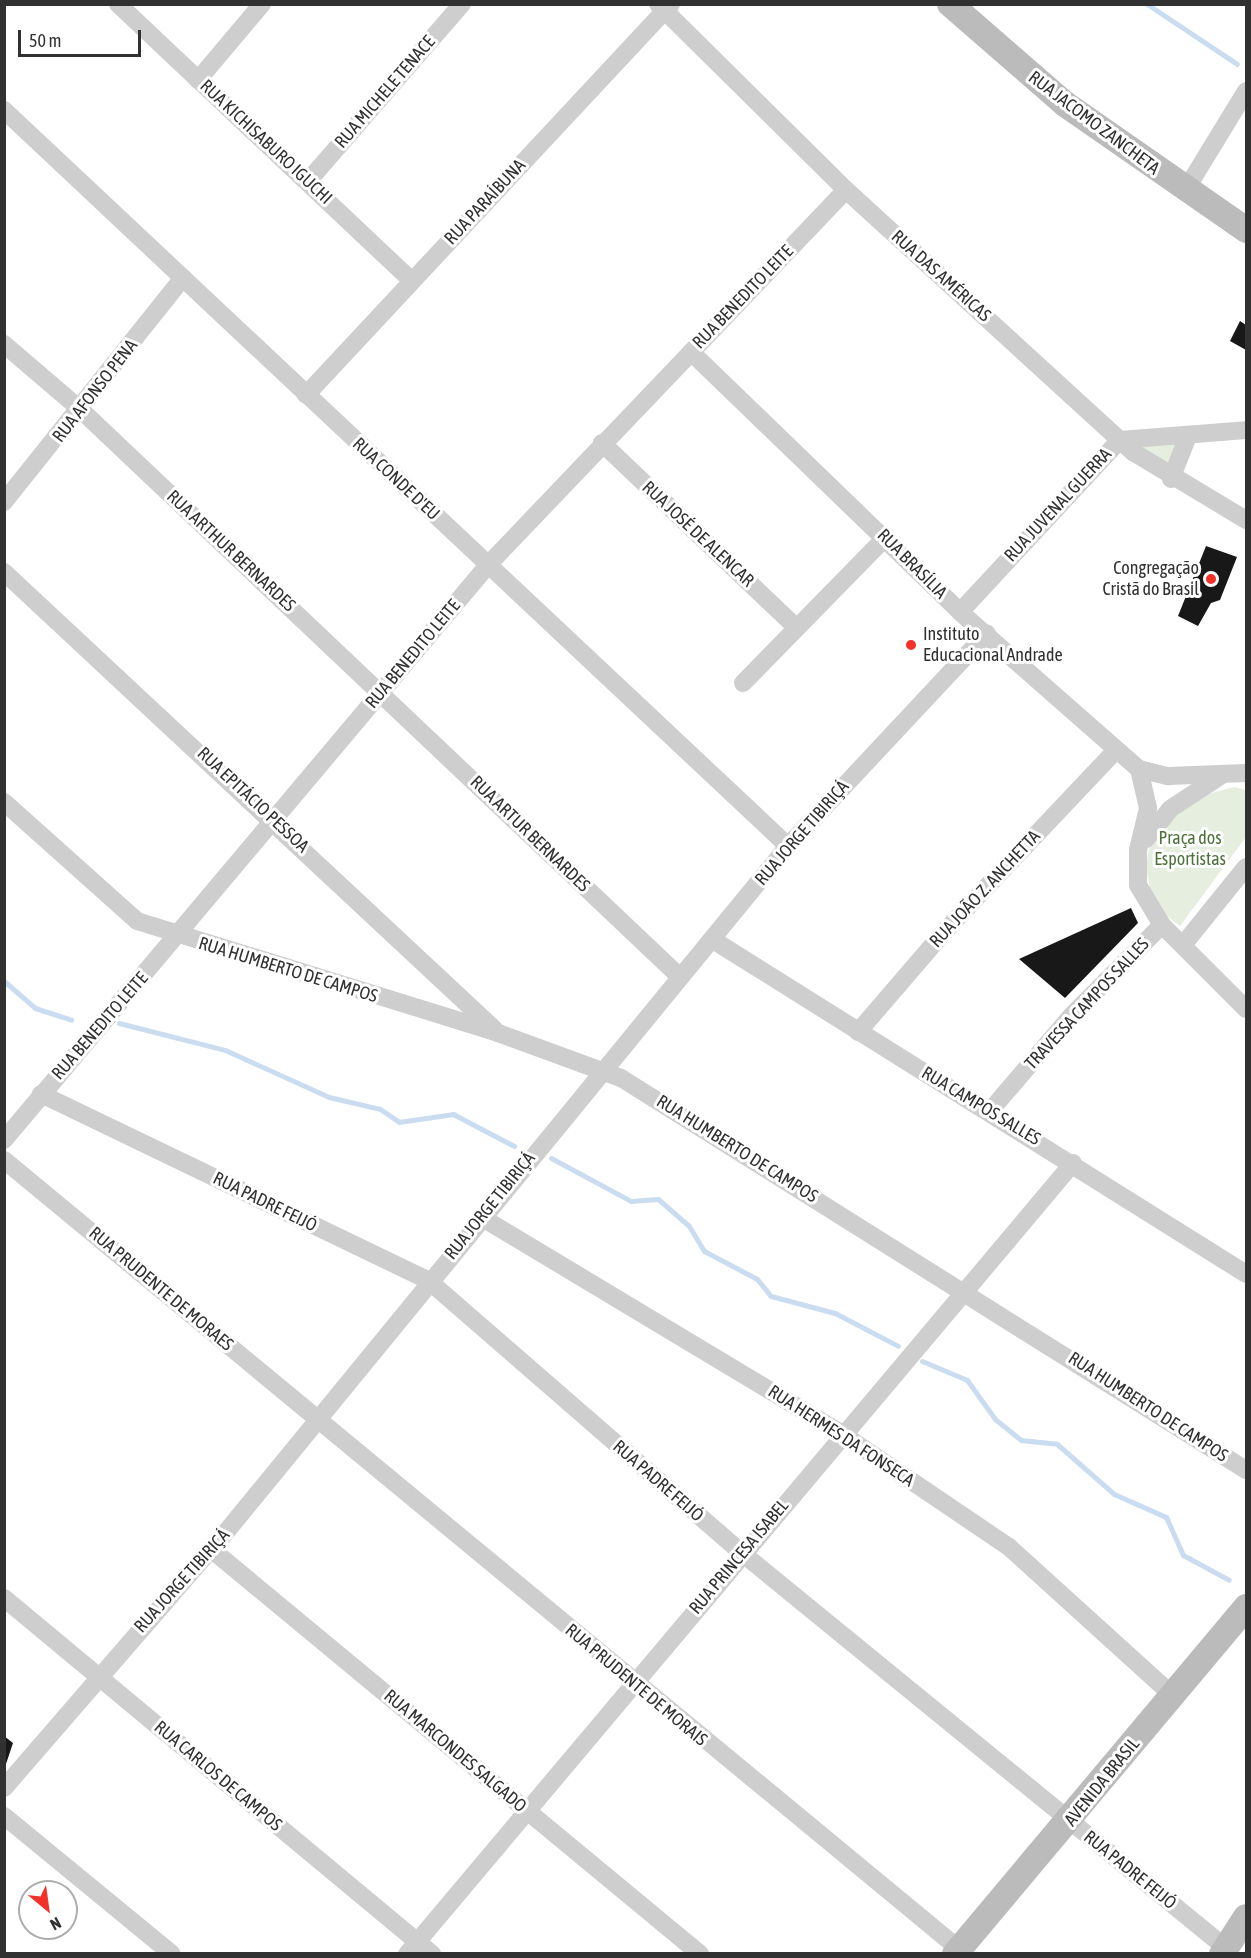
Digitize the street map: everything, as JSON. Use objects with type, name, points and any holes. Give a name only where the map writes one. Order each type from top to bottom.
[{"type":"main road","name":"RUA JACOMO ZANCHETA","points":[[950,4],[1065,104],[1185,191],[1246,230]]},
{"type":"main road","name":"AVENIDA BRASIL","points":[[957,1951],[1071,1822],[1172,1695],[1246,1607]]},
{"type":"main road","points":[[1224,1951],[1246,1917]]},
{"type":"street","name":"RUA KICHISABURO IGUCHI","points":[[118,4],[309,180],[412,281]]},
{"type":"street","points":[[198,80],[262,4]]},
{"type":"street","name":"RUA MICHELE TENACE","points":[[309,180],[462,4]]},
{"type":"street","name":"RUA DAS AMÉRICAS","points":[[664,6],[846,190],[1120,440],[1171,479],[1246,520]]},
{"type":"street","name":"RUA PARAÍBUNA","points":[[306,395],[664,6]]},
{"type":"street","points":[[1185,191],[1246,91]]},
{"type":"street","name":"RUA CONDE D'EU","points":[[4,110],[788,846]]},
{"type":"street","name":"RUA BENEDITO LEITE","points":[[4,1140],[488,565],[846,190]]},
{"type":"street","name":"RUA AFONSO PENA","points":[[4,502],[81,410],[183,278]]},
{"type":"street","name":"RUA ARTHUR BERNARDES","points":[[4,344],[81,410],[381,692]]},
{"type":"street","name":"RUA BRASÍLIA","points":[[691,352],[886,537],[960,612],[987,633],[1139,769]]},
{"type":"street","name":"RUA JUVENAL GUERRA","points":[[960,612],[1120,440],[1246,430]]},
{"type":"street","points":[[1171,479],[1188,436]]},
{"type":"street","name":"RUA JOSÉ DE ALENCAR","points":[[602,443],[794,625]]},
{"type":"street","points":[[743,683],[794,625],[886,537]]},
{"type":"street","name":"RUA EPITÁCIO PESSOA","points":[[4,572],[275,819],[498,1033]]},
{"type":"street","name":"RUA JORGE TIBIRIÇÁ","points":[[4,1788],[98,1675],[211,1549],[602,1069],[679,976],[714,940],[788,846],[987,633]]},
{"type":"street","name":"RUA ARTUR BERNARDES","points":[[381,692],[679,976]]},
{"type":"street","name":"RUA JOÃO Z. ANCHETTA","points":[[858,1032],[944,932],[1116,750]]},
{"type":"street","points":[[1246,773],[1168,776],[1139,769],[1148,808],[1138,849],[1138,885],[1161,925],[1246,1009]]},
{"type":"street","points":[[1138,849],[1170,809],[1226,772]]},
{"type":"street","name":"RUA HUMBERTO DE CAMPOS","points":[[4,802],[124,913],[176,937],[498,1033],[602,1069],[964,1289],[1246,1470]]},
{"type":"street","points":[[1183,945],[1246,867]]},
{"type":"street","name":"TRAVESSA CAMPOS SALLES","points":[[990,1111],[1072,1015],[1161,925]]},
{"type":"street","name":"RUA CAMPOS SALLES","points":[[714,940],[858,1032],[1073,1163],[1246,1274]]},
{"type":"street","name":"RUA PADRE FEIJÓ","points":[[41,1094],[429,1281],[742,1553],[1071,1822],[1224,1951]]},
{"type":"street","name":"RUA PRUDENTE DE MORAES","points":[[4,1160],[317,1419]]},
{"type":"street","name":"RUA PRINCESA ISABEL","points":[[412,1947],[964,1289],[1073,1163]]},
{"type":"street","name":"RUA HERMES DA FONSECA","points":[[481,1217],[842,1434],[1009,1547],[1172,1695]]},
{"type":"street","name":"RUA PRUDENTE DE MORAIS","points":[[317,1419],[957,1951]]},
{"type":"street","name":"RUA MARCONDES SALGADO","points":[[211,1549],[700,1953]]},
{"type":"street","name":"RUA CARLOS DE CAMPOS","points":[[4,1598],[98,1675],[412,1947],[432,1953]]},
{"type":"street","points":[[4,1816],[172,1953]]},
{"type":"green space","points":[[1178,443],[1167,470],[1135,448]]},
{"type":"green space","name":"Praça dos Esportistas","points":[[1234,787],[1246,790],[1246,837],[1180,926],[1164,914],[1151,893],[1146,867],[1150,843],[1158,829],[1204,795]]},
{"type":"building","points":[[1240,321],[1246,325],[1246,350],[1230,341]]},
{"type":"building","name":"Congregação Cristã do Brasil","points":[[1206,546],[1237,557],[1220,600],[1211,603],[1198,626],[1178,616]]},
{"type":"building","points":[[1131,908],[1138,923],[1065,998],[1019,959]]},
{"type":"building","points":[[4,1736],[13,1743],[4,1770]]},
{"type":"waterway","points":[[1147,4],[1237,64]]},
{"type":"waterway","points":[[4,981],[35,1008],[71,1020]]},
{"type":"waterway","points":[[119,1023],[225,1050],[329,1097],[380,1109],[399,1122],[453,1114],[514,1146]]},
{"type":"waterway","points":[[551,1158],[631,1201],[658,1199],[689,1226],[704,1251],[757,1279],[771,1296],[835,1313],[898,1346]]},
{"type":"waterway","points":[[922,1361],[967,1380],[995,1419],[1021,1440],[1057,1444],[1114,1494],[1166,1517],[1183,1555],[1229,1580]]},
{"type":"place","name":"Congregação Cristã do Brasil","points":[[1211,579]]},
{"type":"place","name":"Instituto Educacional Andrade","points":[[911,645]]}]
